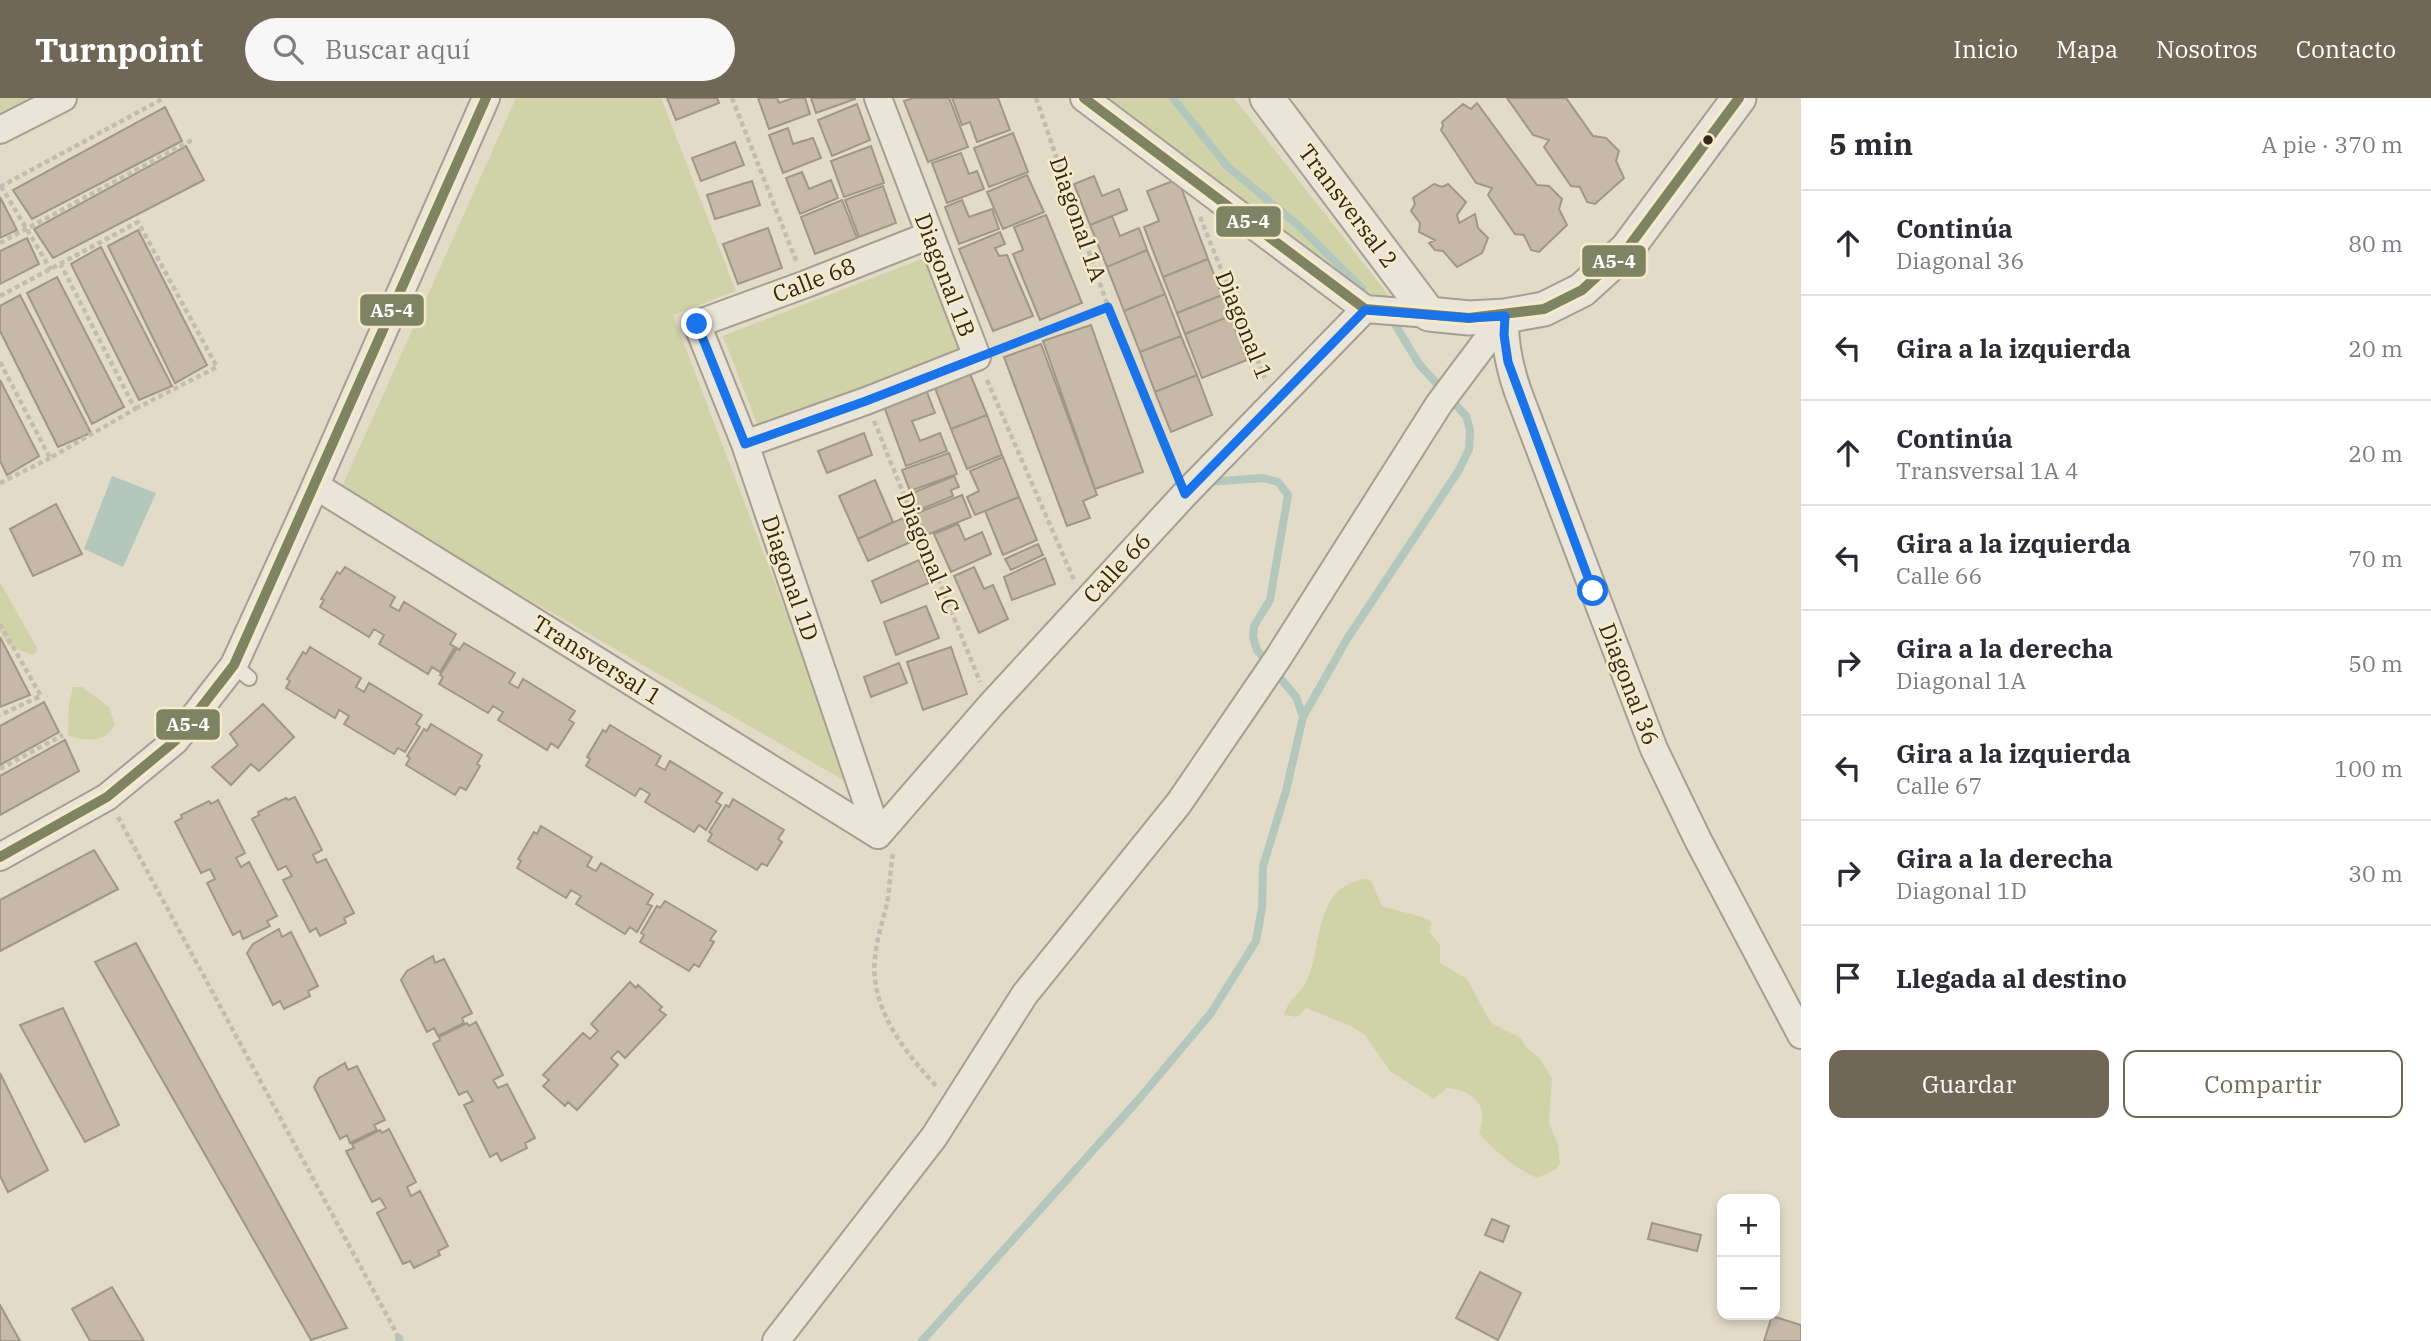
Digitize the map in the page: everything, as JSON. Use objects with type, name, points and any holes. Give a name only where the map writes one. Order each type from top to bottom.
[{"type":"street","points":[[0,857],[107,797],[175,741],[241,672],[316,486],[485,98]]},
{"type":"street","name":"Diagonal 1B","points":[[878,98],[977,357]]},
{"type":"street","points":[[1084,98],[1365,310],[1469,318],[1505,316],[1544,309],[1582,290],[1627,249],[1740,98]]},
{"type":"street","name":"Transversal 2","points":[[1266,98],[1429,314]]},
{"type":"street","points":[[0,130],[54,99]]},
{"type":"street","name":"Calle 68","points":[[697,324],[806,285],[930,235]]},
{"type":"street","name":"Calle 66","points":[[878,835],[990,706],[1185,494],[1365,310]]},
{"type":"street","points":[[776,1341],[934,1137],[1025,994],[1179,803],[1272,667],[1446,396],[1505,316]]},
{"type":"street","name":"Diagonal 36","points":[[1505,316],[1504,335],[1508,362],[1654,749],[1698,840],[1801,1035]]},
{"type":"street","name":"Diagonal 1D","points":[[697,324],[745,444],[878,835]]},
{"type":"street","points":[[745,444],[866,401],[977,357]]},
{"type":"street","name":"Transversal 1","points":[[316,486],[878,835]]},
{"type":"path","points":[[51,270],[0,187],[164,98]]},
{"type":"path","points":[[733,98],[806,285]]},
{"type":"path","name":"Diagonal 1A","points":[[1036,98],[1108,307],[1185,494]]},
{"type":"path","points":[[0,243],[194,139]]},
{"type":"path","name":"Diagonal 1","points":[[1181,171],[1275,402]]},
{"type":"path","points":[[0,296],[138,222],[216,367],[0,483]]},
{"type":"path","points":[[61,265],[135,409]]},
{"type":"path","points":[[977,357],[1108,307]]},
{"type":"path","name":"Diagonal 1B","points":[[977,357],[1084,603]]},
{"type":"path","points":[[0,362],[50,458]]},
{"type":"path","name":"Diagonal 1C","points":[[866,401],[990,706]]},
{"type":"path","points":[[0,624],[41,696],[0,715]]},
{"type":"path","points":[[0,769],[63,735]]},
{"type":"path","points":[[107,797],[399,1338]]},
{"type":"path","points":[[896,815],[888,900],[875,952],[876,981],[882,1010],[900,1045],[938,1089],[956,1099]]},
{"type":"green space","points":[[0,98],[33,98],[0,115]]},
{"type":"green space","points":[[516,98],[661,98],[736,291],[673,315],[852,785],[340,491]]},
{"type":"green space","points":[[1107,98],[1234,98],[1390,297],[1364,304]]},
{"type":"green space","points":[[924,258],[961,348],[759,429],[723,336]]},
{"type":"green space","points":[[0,582],[38,650],[32,655],[8,645],[0,632]]},
{"type":"green space","points":[[73,687],[82,687],[109,707],[115,724],[106,735],[95,739],[68,736],[69,704]]},
{"type":"green space","points":[[1366,879],[1371,881],[1382,906],[1431,922],[1430,933],[1440,945],[1440,963],[1467,979],[1491,1023],[1521,1038],[1526,1047],[1541,1060],[1552,1079],[1549,1124],[1558,1144],[1560,1163],[1556,1169],[1537,1178],[1513,1164],[1479,1133],[1482,1124],[1481,1108],[1472,1096],[1447,1088],[1434,1099],[1391,1072],[1365,1035],[1351,1026],[1306,1008],[1297,1017],[1284,1015],[1311,970],[1328,906],[1336,894],[1348,884]]},
{"type":"shaded area","points":[[112,476],[156,493],[123,567],[84,549]]},
{"type":"building","points":[[667,98],[717,98],[719,103],[676,120]]},
{"type":"building","points":[[758,98],[777,98],[779,103],[793,98],[805,98],[810,114],[769,129]]},
{"type":"building","points":[[811,98],[855,98],[855,99],[816,113]]},
{"type":"building","points":[[913,98],[949,98],[968,147],[928,162],[904,101]]},
{"type":"building","points":[[952,98],[998,98],[1010,130],[977,142],[970,122],[962,125]]},
{"type":"building","points":[[1507,98],[1566,98],[1593,136],[1606,138],[1619,151],[1616,161],[1624,178],[1595,204],[1587,202],[1580,187],[1571,186],[1544,147],[1549,140],[1533,135]]},
{"type":"building","points":[[1477,103],[1537,185],[1549,186],[1562,199],[1559,209],[1567,225],[1539,252],[1531,250],[1524,235],[1515,234],[1488,195],[1492,188],[1476,183],[1441,130],[1442,122],[1463,104],[1471,109]]},
{"type":"building","points":[[857,104],[870,140],[832,156],[818,120]]},
{"type":"building","points":[[165,107],[182,141],[32,219],[13,190]]},
{"type":"building","points":[[788,128],[793,144],[813,138],[821,158],[783,173],[769,135]]},
{"type":"building","points":[[1013,133],[1028,172],[989,187],[974,148]]},
{"type":"building","points":[[735,142],[744,165],[701,181],[692,158]]},
{"type":"building","points":[[186,146],[204,180],[53,258],[34,229]]},
{"type":"building","points":[[871,146],[884,183],[844,197],[831,161]]},
{"type":"building","points":[[961,153],[969,174],[977,171],[984,189],[947,203],[932,163]]},
{"type":"building","points":[[802,172],[809,189],[831,180],[838,198],[800,214],[786,178]]},
{"type":"building","points":[[1027,175],[1044,212],[1003,229],[987,192]]},
{"type":"building","points":[[1094,176],[1102,196],[1119,189],[1127,210],[1090,225],[1074,184]]},
{"type":"building","points":[[1178,179],[1208,259],[1163,277],[1144,227],[1159,221],[1147,191]]},
{"type":"building","points":[[752,181],[760,205],[715,219],[707,195]]},
{"type":"building","points":[[1434,184],[1442,187],[1448,184],[1466,202],[1457,215],[1459,223],[1475,214],[1478,228],[1488,238],[1482,253],[1457,267],[1443,251],[1435,250],[1429,243],[1435,240],[1419,232],[1420,223],[1411,211],[1415,204],[1413,198]]},
{"type":"building","points":[[883,186],[896,223],[859,237],[845,200]]},
{"type":"building","points":[[0,197],[17,230],[0,238]]},
{"type":"building","points":[[842,200],[857,238],[815,254],[801,217]]},
{"type":"building","points":[[962,200],[969,217],[992,209],[999,229],[959,244],[945,207]]},
{"type":"building","points":[[1046,215],[1082,303],[1040,320],[1013,254],[1023,250],[1014,227]]},
{"type":"building","points":[[1112,216],[1120,236],[1139,228],[1147,250],[1107,267],[1090,225]]},
{"type":"building","points":[[768,228],[782,268],[738,284],[723,244]]},
{"type":"building","points":[[138,230],[207,365],[175,383],[108,246]]},
{"type":"building","points":[[1000,232],[1005,244],[995,248],[999,256],[1007,255],[1033,316],[993,331],[959,249]]},
{"type":"building","points":[[27,238],[39,264],[0,284],[0,251]]},
{"type":"building","points":[[101,247],[172,386],[139,400],[71,264]]},
{"type":"building","points":[[1147,250],[1165,294],[1124,311],[1107,267]]},
{"type":"building","points":[[1208,259],[1222,295],[1177,313],[1163,277]]},
{"type":"building","points":[[57,277],[124,407],[92,424],[27,293]]},
{"type":"building","points":[[1165,294],[1181,336],[1140,352],[1124,311]]},
{"type":"building","points":[[20,295],[91,433],[58,447],[0,331],[0,306]]},
{"type":"building","points":[[1222,295],[1230,316],[1185,334],[1177,313]]},
{"type":"building","points":[[1230,316],[1247,360],[1202,378],[1185,334]]},
{"type":"building","points":[[1091,325],[1143,472],[1095,489],[1043,341]]},
{"type":"building","points":[[1181,336],[1197,375],[1155,392],[1140,352]]},
{"type":"building","points":[[1041,344],[1097,495],[1083,501],[1090,518],[1067,526],[1004,357]]},
{"type":"building","points":[[968,369],[987,415],[951,429],[933,383]]},
{"type":"building","points":[[1197,375],[1212,415],[1171,432],[1155,392]]},
{"type":"building","points":[[0,380],[39,456],[7,475],[0,461]]},
{"type":"building","points":[[923,382],[935,413],[912,421],[920,441],[940,433],[947,451],[906,466],[881,398]]},
{"type":"building","points":[[987,415],[1002,455],[967,469],[951,429]]},
{"type":"building","points":[[864,433],[872,455],[827,473],[818,451]]},
{"type":"building","points":[[949,453],[957,474],[910,491],[902,470]]},
{"type":"building","points":[[1003,457],[1019,497],[975,515],[967,497],[979,491],[970,471]]},
{"type":"building","points":[[954,476],[959,487],[951,490],[953,496],[917,511],[910,494]]},
{"type":"building","points":[[875,480],[893,522],[858,539],[839,496]]},
{"type":"building","points":[[962,495],[971,517],[924,536],[915,514]]},
{"type":"building","points":[[1019,497],[1037,540],[1003,555],[985,511]]},
{"type":"building","points":[[56,504],[82,554],[33,576],[10,529]]},
{"type":"building","points":[[903,518],[913,541],[868,561],[858,539]]},
{"type":"building","points":[[958,524],[965,540],[982,532],[991,554],[951,572],[934,534]]},
{"type":"building","points":[[1038,544],[1043,555],[1011,570],[1005,559]]},
{"type":"building","points":[[1045,558],[1055,584],[1012,600],[1004,577]]},
{"type":"building","points":[[919,560],[929,583],[881,603],[872,581]]},
{"type":"building","points":[[345,567],[395,597],[390,606],[399,611],[404,602],[456,634],[450,644],[455,647],[440,672],[432,667],[428,674],[379,644],[384,635],[374,629],[369,637],[320,607],[324,600],[321,599],[337,572],[340,574]]},
{"type":"building","points":[[974,567],[984,589],[993,585],[1008,619],[979,633],[954,576]]},
{"type":"building","points":[[926,606],[939,638],[896,655],[884,622]]},
{"type":"building","points":[[0,637],[30,695],[0,707]]},
{"type":"building","points":[[464,643],[515,673],[509,683],[518,688],[523,679],[575,711],[569,720],[574,723],[558,748],[551,743],[547,750],[498,720],[503,712],[493,706],[488,713],[439,684],[443,677],[440,675],[457,648],[459,650]]},
{"type":"building","points":[[310,647],[361,678],[356,687],[364,692],[369,683],[422,715],[416,724],[420,727],[405,752],[398,748],[394,754],[344,724],[349,716],[339,710],[335,718],[286,688],[290,681],[287,679],[303,652],[306,654]]},
{"type":"building","points":[[951,647],[967,694],[923,710],[907,662]]},
{"type":"building","points":[[899,663],[907,683],[871,697],[864,677]]},
{"type":"building","points":[[44,702],[59,732],[0,765],[0,726]]},
{"type":"building","points":[[263,704],[294,737],[259,771],[251,764],[231,785],[212,767],[238,745],[230,734]]},
{"type":"building","points":[[431,724],[482,755],[477,764],[480,766],[466,790],[460,787],[455,795],[406,765],[410,758],[407,756],[424,729],[427,731]]},
{"type":"building","points":[[610,725],[661,756],[656,765],[665,770],[670,761],[722,793],[716,802],[721,805],[706,830],[699,825],[694,832],[645,802],[650,794],[640,788],[635,796],[586,766],[590,759],[587,757],[603,730],[606,732]]},
{"type":"building","points":[[65,740],[79,771],[0,815],[0,776]]},
{"type":"building","points":[[295,797],[322,850],[313,855],[317,863],[326,859],[354,913],[344,918],[346,923],[320,936],[316,928],[310,932],[283,880],[292,876],[286,866],[278,870],[252,819],[259,815],[258,812],[286,798],[288,800]]},
{"type":"building","points":[[733,799],[784,830],[778,839],[782,842],[767,866],[762,863],[757,870],[708,841],[712,834],[709,832],[726,805],[729,807]]},
{"type":"building","points":[[218,800],[245,853],[236,858],[241,867],[249,862],[277,916],[267,921],[270,926],[243,939],[240,931],[233,935],[207,883],[215,879],[210,869],[201,873],[175,822],[182,818],[181,815],[209,801],[211,804]]},
{"type":"building","points":[[541,826],[592,857],[587,866],[596,871],[601,863],[653,894],[647,904],[652,906],[637,932],[630,927],[625,934],[576,904],[581,896],[571,890],[566,898],[517,868],[521,861],[518,859],[534,832],[537,834]]},
{"type":"building","points":[[94,850],[118,889],[0,951],[0,900]]},
{"type":"building","points":[[665,901],[716,931],[710,940],[714,942],[699,967],[694,964],[689,971],[640,942],[644,935],[641,933],[657,906],[660,908]]},
{"type":"building","points":[[279,929],[282,937],[291,932],[318,986],[308,991],[310,996],[284,1009],[280,1001],[273,1005],[247,953],[253,944]]},
{"type":"building","points":[[136,943],[347,1328],[311,1340],[95,962]]},
{"type":"building","points":[[433,956],[435,963],[444,959],[472,1013],[462,1018],[464,1023],[438,1036],[434,1028],[427,1032],[401,980],[407,971]]},
{"type":"building","points":[[630,982],[636,988],[638,985],[662,1007],[659,1010],[666,1015],[625,1058],[618,1051],[611,1058],[618,1065],[577,1110],[568,1102],[565,1106],[543,1086],[549,1080],[543,1075],[583,1033],[590,1039],[598,1031],[591,1024]]},
{"type":"building","points":[[63,1008],[119,1125],[85,1142],[20,1025]]},
{"type":"building","points":[[476,1022],[503,1075],[493,1080],[498,1088],[507,1084],[535,1138],[525,1143],[527,1148],[501,1161],[497,1153],[490,1157],[464,1105],[473,1101],[467,1091],[459,1095],[433,1044],[440,1040],[439,1037],[467,1023],[469,1026]]},
{"type":"building","points":[[345,1063],[348,1070],[357,1066],[385,1120],[374,1125],[377,1130],[350,1143],[347,1135],[340,1139],[314,1087],[319,1078]]},
{"type":"building","points":[[0,1073],[48,1170],[8,1192],[0,1176]]},
{"type":"building","points":[[389,1129],[416,1182],[407,1187],[411,1196],[420,1191],[448,1246],[438,1251],[440,1255],[414,1268],[410,1261],[403,1264],[377,1213],[386,1208],[380,1198],[372,1202],[346,1151],[354,1148],[352,1144],[380,1130],[382,1133]]},
{"type":"building","points":[[1492,1219],[1509,1226],[1503,1242],[1485,1235]]},
{"type":"building","points":[[1652,1223],[1701,1235],[1697,1251],[1648,1239]]},
{"type":"building","points":[[1480,1272],[1521,1293],[1498,1340],[1456,1318]]},
{"type":"building","points":[[112,1287],[144,1341],[90,1341],[72,1309]]},
{"type":"building","points":[[0,1305],[20,1341],[0,1341]]},
{"type":"building","points":[[1780,1318],[1801,1325],[1801,1341],[1764,1341],[1771,1320]]},
{"type":"waterway","points":[[1173,98],[1227,166],[1299,226],[1362,288]]},
{"type":"waterway","points":[[1303,717],[1347,639],[1459,470],[1469,449],[1470,430],[1466,416],[1419,364],[1396,326]]},
{"type":"waterway","points":[[922,1341],[1139,1099],[1211,1013],[1256,941],[1262,908],[1263,866],[1286,791],[1303,717],[1296,697],[1257,650],[1253,637],[1254,626],[1270,600],[1288,495],[1278,482],[1263,478],[1207,482]]},
{"type":"transit line","name":"A5-4","points":[[0,857],[107,797],[175,741],[234,665],[486,98]]},
{"type":"transit line","name":"A5-4","points":[[1084,98],[1365,309],[1469,318],[1544,309],[1582,290],[1627,249],[1739,98]]},
{"type":"route","points":[[697,324],[745,444],[866,401],[1108,307],[1185,494],[1365,310],[1469,318],[1505,316],[1504,335],[1508,362],[1593,591]]}]
